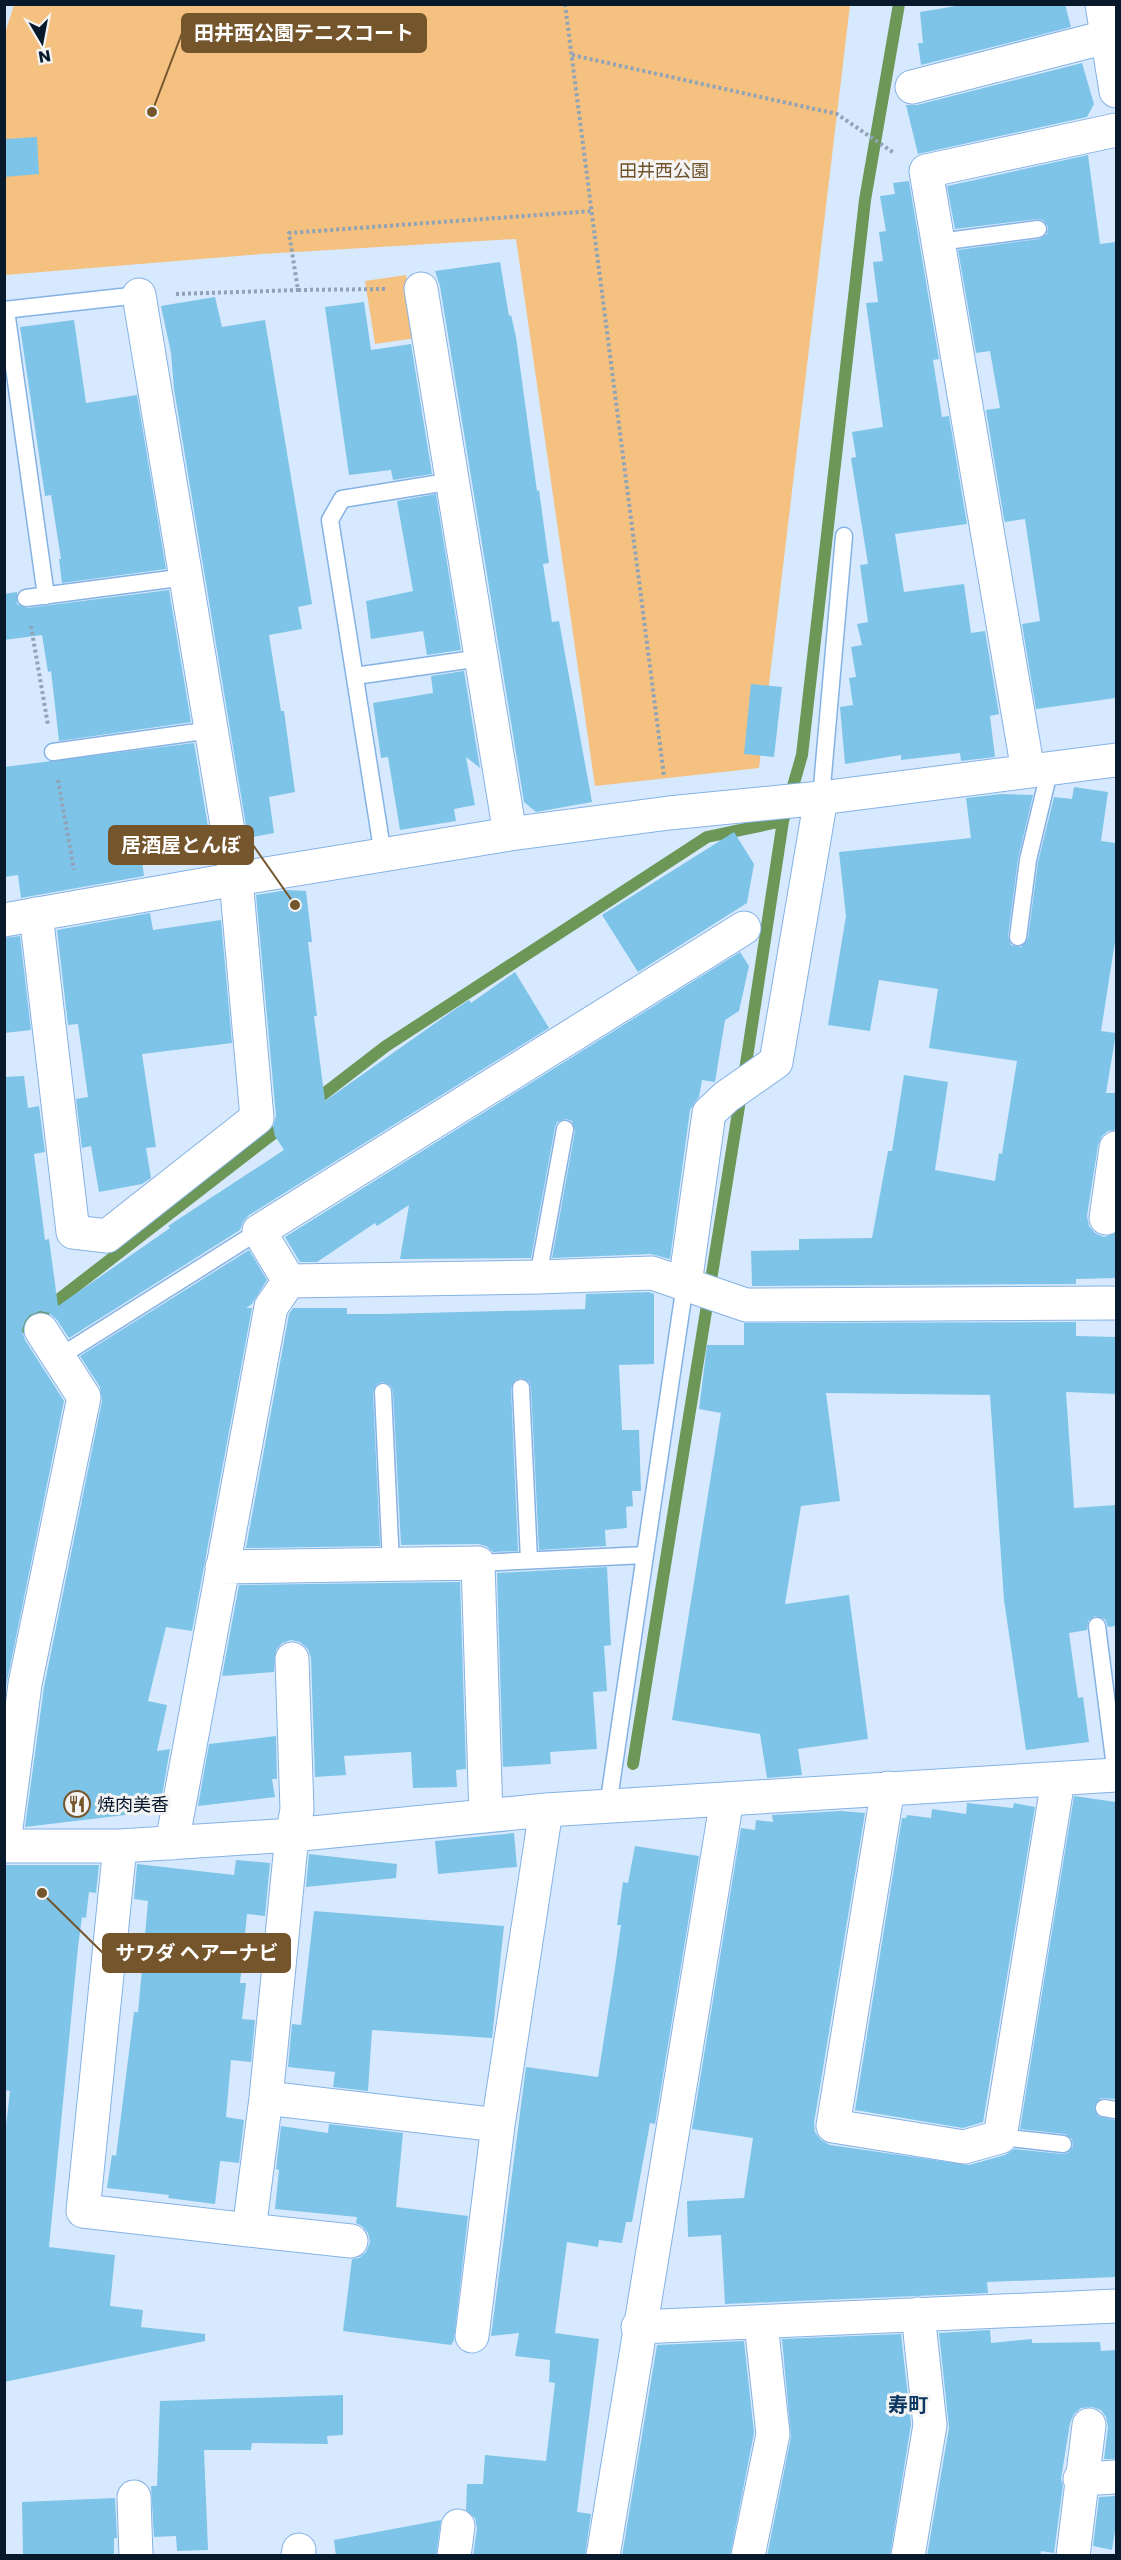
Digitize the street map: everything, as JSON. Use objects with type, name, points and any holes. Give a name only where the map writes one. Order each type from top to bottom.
[{"type":"street","points":[[1102,4],[1116,92]]},
{"type":"street","points":[[912,87],[1106,37]]},
{"type":"street","points":[[1039,770],[926,171],[1116,130]]},
{"type":"street","points":[[422,289],[510,834]]},
{"type":"street","points":[[139,295],[236,879],[257,1118],[107,1236],[73,1232],[20,917],[236,879],[510,834],[669,813],[799,801],[1116,760]]},
{"type":"street","points":[[701,1289],[710,1113],[726,1097],[776,1062],[799,801]]},
{"type":"street","points":[[289,1281],[259,1230],[744,928]]},
{"type":"street","points":[[1106,1218],[1116,1148]]},
{"type":"street","points":[[289,1281],[652,1273],[746,1305],[1116,1303]]},
{"type":"street","points":[[172,1843],[271,1307],[289,1281]]},
{"type":"street","points":[[41,1330],[84,1397],[15,1685],[4,1844],[120,1846],[172,1843],[292,1835],[546,1810],[1116,1775]]},
{"type":"street","points":[[222,1568],[478,1563],[486,1816]]},
{"type":"street","points":[[249,2230],[266,2098],[292,1835],[297,1810],[292,1659]]},
{"type":"street","points":[[888,1788],[832,2126],[964,2147],[1000,2137],[1058,1780]]},
{"type":"street","points":[[603,2556],[638,2327],[727,1798]]},
{"type":"street","points":[[472,2336],[498,2125],[546,1810]]},
{"type":"street","points":[[120,1846],[83,2211],[351,2241]]},
{"type":"street","points":[[266,2098],[498,2125]]},
{"type":"street","points":[[638,2327],[1116,2306]]},
{"type":"street","points":[[908,2556],[930,2425],[918,2314]]},
{"type":"street","points":[[747,2556],[772,2434],[761,2323]]},
{"type":"street","points":[[1073,2556],[1080,2479],[1089,2425]]},
{"type":"street","points":[[1080,2479],[1116,2477]]},
{"type":"street","points":[[134,2497],[136,2556]]},
{"type":"lane","points":[[939,242],[1038,230]]},
{"type":"lane","points":[[46,596],[5,310],[139,295]]},
{"type":"lane","points":[[383,855],[330,520],[342,499],[453,481]]},
{"type":"lane","points":[[799,801],[844,536]]},
{"type":"lane","points":[[26,598],[186,577]]},
{"type":"lane","points":[[355,676],[481,658]]},
{"type":"lane","points":[[53,752],[211,730]]},
{"type":"lane","points":[[1018,936],[1039,770]]},
{"type":"lane","points":[[538,1277],[565,1129]]},
{"type":"lane","points":[[59,1357],[259,1230]]},
{"type":"lane","points":[[608,1806],[645,1555],[701,1289]]},
{"type":"lane","points":[[521,1388],[529,1560]]},
{"type":"lane","points":[[383,1392],[391,1564]]},
{"type":"lane","points":[[478,1563],[645,1555]]},
{"type":"lane","points":[[1097,1626],[1116,1775]]},
{"type":"lane","points":[[1000,2137],[1064,2144]]},
{"type":"path","points":[[565,4],[669,813]]},
{"type":"path","points":[[572,55],[837,114],[898,156]]},
{"type":"path","points":[[298,290],[289,233],[593,211]]},
{"type":"path","points":[[139,295],[422,289]]},
{"type":"green space","name":"田井西公園","points":[[14,5],[850,5],[759,768],[595,786],[516,239],[262,254],[5,275],[4,36]]},
{"type":"green space","points":[[406,275],[416,338],[375,344],[365,281]]},
{"type":"building","points":[[968,4],[1065,4],[1071,27],[921,65],[918,43],[923,43],[920,12]]},
{"type":"building","points":[[1082,63],[1094,104],[1087,117],[918,154],[906,105],[917,105]]},
{"type":"building","points":[[37,137],[39,174],[4,177],[4,139]]},
{"type":"building","points":[[1088,155],[1100,244],[1116,242],[1116,698],[1036,709],[1022,624],[1040,621],[1025,519],[1005,522],[1004,519],[986,410],[1000,408],[990,351],[976,353],[958,250],[1039,239],[1047,234],[1048,227],[1043,220],[1037,219],[955,229],[947,186]]},
{"type":"building","points":[[909,181],[939,359],[933,360],[942,417],[949,416],[967,524],[895,534],[904,592],[964,584],[971,633],[985,631],[999,714],[990,716],[995,757],[961,761],[960,753],[901,760],[901,755],[845,764],[840,707],[853,705],[849,678],[856,677],[851,647],[862,645],[857,624],[868,622],[860,565],[868,564],[851,458],[856,457],[852,432],[883,427],[866,303],[878,302],[873,262],[883,261],[879,232],[886,231],[880,196],[895,194],[893,183]]},
{"type":"building","points":[[500,262],[509,316],[511,315],[516,337],[537,491],[539,490],[549,563],[543,564],[552,622],[559,621],[592,802],[536,812],[524,802],[440,286],[435,271]]},
{"type":"building","points":[[215,297],[222,327],[265,320],[312,604],[298,607],[302,629],[269,635],[281,711],[284,711],[295,792],[269,797],[274,833],[248,838],[174,389],[171,353],[161,306]]},
{"type":"building","points":[[364,302],[371,350],[411,344],[432,474],[393,480],[391,470],[349,475],[325,307]]},
{"type":"building","points":[[74,320],[86,403],[137,395],[166,569],[62,583],[59,559],[61,559],[51,495],[45,496],[20,327]]},
{"type":"building","points":[[436,494],[461,650],[427,655],[423,631],[371,639],[366,601],[413,591],[397,501]]},
{"type":"building","points":[[169,590],[191,722],[59,741],[51,671],[48,672],[42,635],[4,640],[4,594],[17,592],[17,604],[27,608]]},
{"type":"building","points":[[464,671],[480,768],[466,757],[475,805],[454,809],[456,821],[400,830],[388,757],[381,758],[373,703],[433,693],[431,676]]},
{"type":"building","points":[[751,684],[782,687],[774,757],[744,754]]},
{"type":"building","points":[[194,743],[211,844],[146,854],[147,860],[142,861],[144,876],[21,898],[18,875],[4,877],[4,767]]},
{"type":"building","points":[[1074,787],[1108,792],[1101,841],[1116,843],[1116,935],[1101,1031],[1116,1033],[1106,1093],[1116,1093],[1116,1130],[1108,1131],[1102,1136],[1098,1145],[1087,1216],[1089,1226],[1095,1233],[1104,1237],[1116,1233],[1116,1278],[1076,1279],[1076,1284],[752,1286],[751,1251],[799,1250],[799,1239],[872,1238],[888,1151],[892,1151],[904,1075],[948,1082],[935,1170],[995,1181],[999,1153],[1002,1154],[1017,1061],[929,1048],[938,989],[879,980],[870,1031],[828,1025],[846,916],[839,852],[971,838],[966,798],[1001,794],[1033,795],[1018,859],[1008,936],[1011,945],[1021,947],[1028,938],[1038,862],[1054,797],[1072,799]]},
{"type":"building","points":[[734,832],[754,864],[747,903],[638,972],[602,915]]},
{"type":"building","points":[[287,890],[306,891],[312,942],[308,942],[317,1016],[314,1016],[325,1101],[451,1012],[469,1000],[471,1003],[515,972],[549,1028],[249,1215],[240,1230],[69,1338],[57,1320],[49,1313],[40,1311],[30,1315],[25,1321],[22,1330],[25,1340],[64,1401],[4,1696],[4,1077],[24,1076],[28,1108],[39,1106],[45,1152],[34,1154],[45,1240],[49,1239],[58,1306],[170,1228],[168,1226],[284,1150],[275,1136],[273,1127],[276,1116],[256,895]]},
{"type":"building","points":[[150,913],[153,930],[221,920],[232,1043],[142,1054],[156,1147],[146,1148],[151,1178],[142,1184],[99,1192],[91,1146],[82,1148],[76,1099],[88,1097],[78,1024],[68,1025],[57,930]]},
{"type":"building","points":[[20,936],[31,1030],[4,1033],[4,938]]},
{"type":"building","points":[[740,952],[749,966],[739,1011],[725,1020],[715,1082],[702,1080],[699,1097],[690,1110],[670,1259],[651,1254],[552,1258],[575,1131],[572,1121],[566,1119],[557,1122],[555,1127],[531,1258],[400,1259],[409,1205],[377,1226],[375,1223],[317,1262],[300,1262],[285,1237]]},
{"type":"building","points":[[249,1250],[267,1280],[252,1304],[246,1308],[252,1308],[192,1631],[166,1627],[148,1701],[167,1705],[157,1751],[170,1749],[160,1807],[151,1805],[150,1812],[25,1827],[44,1687],[102,1401],[100,1387],[80,1356]]},
{"type":"building","points":[[649,1292],[654,1294],[654,1364],[619,1365],[622,1430],[639,1430],[641,1491],[632,1491],[633,1506],[626,1507],[627,1528],[605,1530],[606,1546],[539,1550],[531,1388],[529,1382],[521,1378],[515,1380],[511,1388],[518,1551],[493,1552],[486,1546],[478,1544],[401,1545],[393,1392],[391,1386],[383,1382],[377,1384],[373,1392],[380,1546],[246,1548],[289,1314],[293,1308],[347,1308],[347,1314],[585,1309],[586,1294]]},
{"type":"building","points":[[1076,1322],[1076,1336],[1116,1337],[1116,1394],[1066,1392],[1074,1508],[1116,1505],[1116,1626],[1108,1627],[1105,1619],[1095,1616],[1088,1621],[1087,1630],[1069,1633],[1078,1698],[1083,1697],[1089,1742],[1026,1750],[1004,1600],[990,1395],[826,1393],[840,1501],[801,1506],[785,1604],[849,1595],[868,1739],[798,1749],[802,1775],[767,1778],[760,1734],[672,1720],[721,1413],[699,1409],[707,1345],[744,1345],[744,1323]]},
{"type":"building","points":[[607,1567],[611,1645],[604,1646],[607,1691],[593,1692],[597,1749],[550,1752],[551,1764],[503,1767],[497,1573]]},
{"type":"building","points":[[460,1582],[466,1769],[456,1770],[457,1787],[413,1788],[411,1752],[344,1756],[346,1775],[315,1777],[311,1658],[308,1649],[300,1642],[291,1640],[282,1643],[276,1650],[274,1672],[222,1676],[239,1585]]},
{"type":"building","points":[[276,1736],[277,1779],[272,1779],[275,1797],[198,1806],[209,1744]]},
{"type":"building","points":[[1074,1796],[1116,1802],[1116,2099],[1101,2098],[1094,2107],[1098,2116],[1116,2120],[1116,2277],[987,2282],[988,2293],[725,2304],[721,2235],[688,2237],[687,2201],[744,2198],[753,2138],[692,2129],[741,1828],[755,1830],[756,1820],[773,1822],[772,1815],[841,1811],[865,1813],[814,2123],[815,2132],[821,2140],[830,2145],[969,2165],[1005,2155],[1014,2149],[1062,2154],[1068,2153],[1073,2146],[1072,2139],[1065,2134],[1020,2129]]},
{"type":"building","points":[[967,1803],[1013,1808],[1014,1803],[1035,1807],[983,2122],[963,2128],[855,2110],[902,1818],[906,1818],[907,1815],[931,1818],[932,1809],[966,1814]]},
{"type":"building","points":[[514,1833],[517,1867],[438,1874],[435,1841]]},
{"type":"building","points":[[635,1846],[699,1856],[655,2124],[650,2123],[632,2222],[626,2222],[622,2243],[599,2240],[598,2247],[567,2242],[555,2333],[599,2339],[577,2512],[591,2514],[585,2556],[473,2556],[477,2528],[475,2518],[466,2510],[467,2484],[483,2484],[485,2455],[546,2461],[555,2383],[549,2382],[550,2360],[515,2356],[519,2333],[491,2336],[526,2067],[598,2077],[621,1925],[617,1925],[623,1882],[628,1883]]},
{"type":"building","points":[[309,1854],[397,1864],[396,1878],[306,1887]]},
{"type":"building","points":[[236,1860],[270,1863],[265,1916],[247,1914],[240,1983],[246,1983],[242,2019],[255,2020],[251,2062],[231,2060],[226,2117],[244,2120],[239,2163],[220,2162],[215,2204],[168,2198],[169,2195],[107,2188],[112,2155],[116,2156],[134,2012],[138,2012],[144,1948],[148,1901],[134,1899],[137,1864],[234,1875]]},
{"type":"building","points":[[4,1865],[99,1865],[96,1893],[89,1892],[86,1918],[82,1917],[78,1947],[49,2247],[115,2255],[110,2306],[143,2310],[141,2327],[205,2334],[205,2341],[4,2382],[4,2143],[10,2091],[4,2090]]},
{"type":"building","points":[[314,1911],[504,1926],[492,2038],[372,2030],[368,2091],[333,2087],[335,2072],[288,2067],[292,2024],[301,2025]]},
{"type":"building","points":[[329,2124],[403,2133],[396,2207],[468,2216],[454,2340],[451,2345],[343,2331],[352,2259],[359,2258],[366,2252],[370,2242],[368,2233],[356,2223],[357,2217],[275,2209],[279,2170],[276,2169],[281,2126],[328,2133]]},
{"type":"building","points":[[990,2330],[991,2343],[1032,2339],[1032,2343],[1100,2342],[1101,2351],[1116,2350],[1116,2459],[1104,2459],[1108,2427],[1106,2417],[1101,2410],[1092,2407],[1081,2408],[1074,2414],[1070,2423],[1061,2479],[1063,2485],[1054,2553],[1041,2551],[1040,2556],[927,2556],[949,2428],[939,2333]]},
{"type":"building","points":[[901,2334],[911,2424],[890,2556],[767,2556],[791,2437],[782,2339]]},
{"type":"building","points":[[744,2341],[754,2433],[730,2556],[622,2556],[657,2345]]},
{"type":"building","points":[[343,2395],[343,2435],[327,2436],[328,2444],[252,2443],[251,2450],[204,2450],[208,2550],[177,2551],[176,2536],[154,2537],[151,2486],[157,2486],[160,2401]]},
{"type":"building","points":[[1116,2496],[1116,2524],[1112,2550],[1093,2546],[1099,2497]]},
{"type":"building","points":[[115,2498],[117,2538],[114,2538],[114,2556],[23,2556],[22,2502]]},
{"type":"building","points":[[441,2520],[436,2556],[336,2556],[334,2540]]},
{"type":"waterway","points":[[744,1077],[783,821],[802,755],[865,200],[899,4]]},
{"type":"waterway","points":[[312,1103],[386,1046],[707,837],[783,821]]},
{"type":"waterway","points":[[633,1764],[741,1094]]},
{"type":"waterway","points":[[9,1334],[23,1327],[287,1123]]},
{"type":"place","name":"田井西公園テニスコート","points":[[152,112]]},
{"type":"place","name":"居酒屋とんぼ","points":[[295,905]]},
{"type":"place","name":"焼肉美香","points":[[77,1804]]},
{"type":"place","name":"サワダ ヘアーナビ","points":[[42,1893]]},
{"type":"district","name":"寿町","points":[[908,2405]]}]
